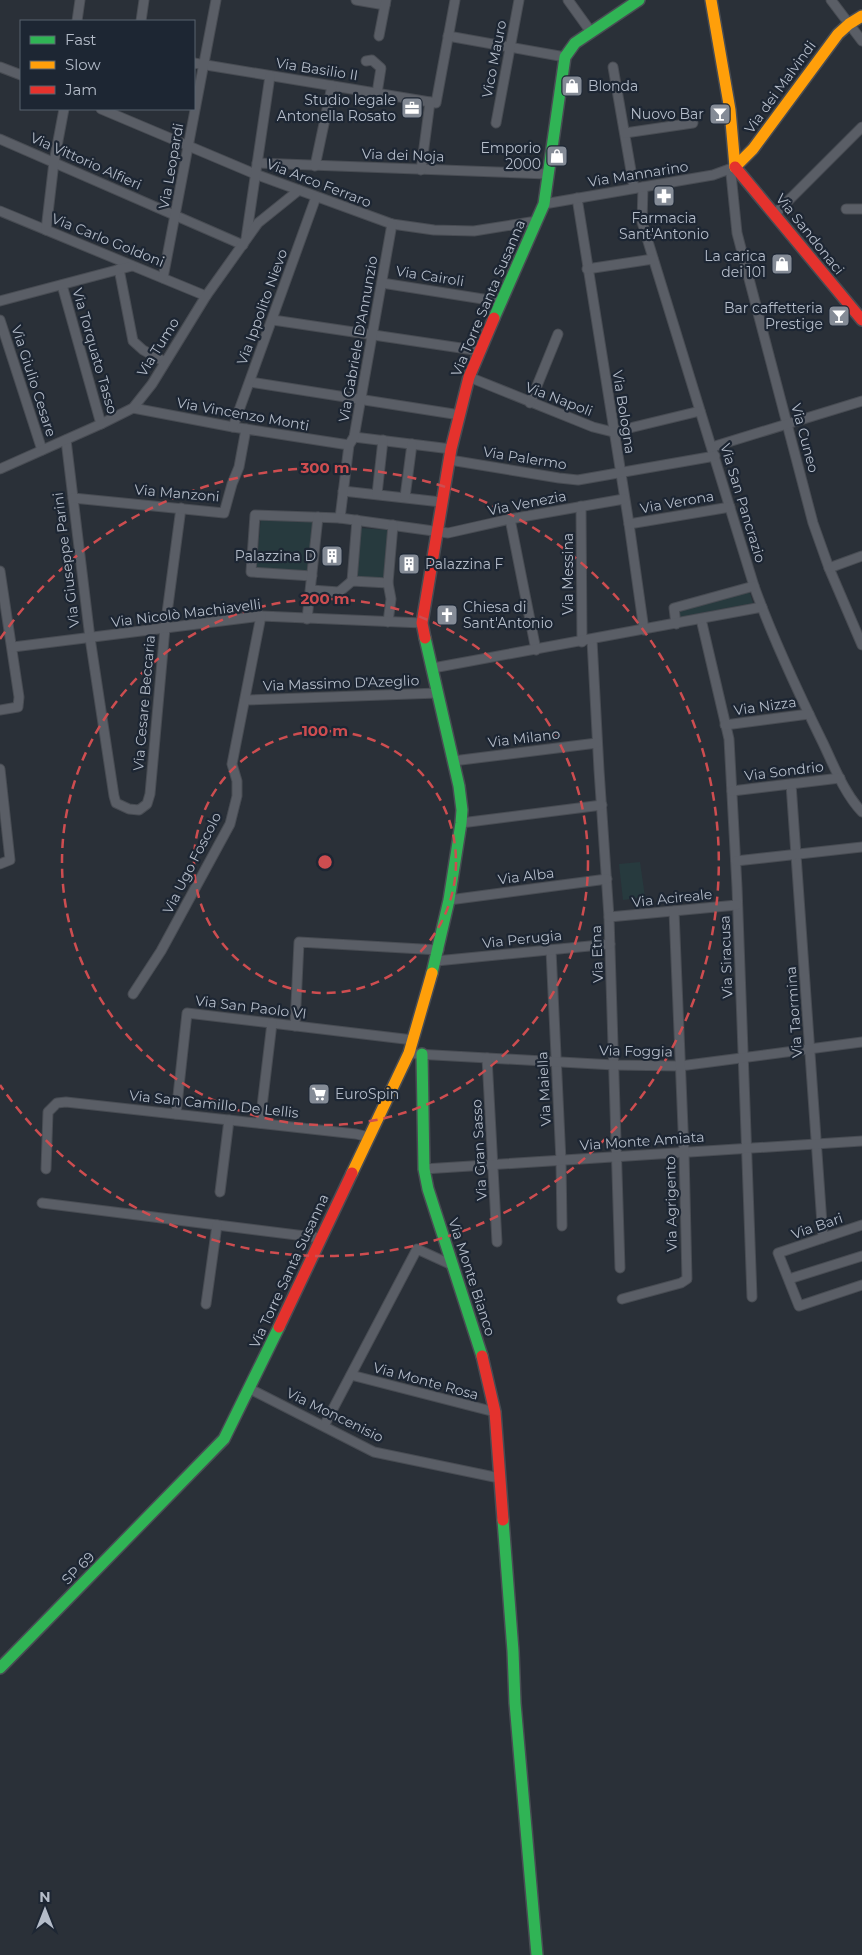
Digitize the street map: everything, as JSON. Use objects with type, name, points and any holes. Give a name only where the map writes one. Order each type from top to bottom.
[{"type":"main road","points":[[565,57],[575,43],[640,0]]},
{"type":"main road","points":[[712,0],[730,110],[735,166]]},
{"type":"main road","name":"Via dei Malvindi","points":[[735,166],[753,149],[838,34],[862,16]]},
{"type":"main road","name":"Via Torre Santa Susanna","points":[[177,1489],[224,1439],[250,1389],[409,1053],[437,956],[449,900],[462,823],[462,810],[460,786],[422,624],[441,502],[469,378],[544,204],[565,57]]},
{"type":"main road","name":"Via Sandonaci","points":[[735,166],[862,320]]},
{"type":"main road","name":"Via Monte Bianco","points":[[422,1054],[424,1169],[428,1189],[478,1343],[495,1412],[515,1703],[537,1955]]},
{"type":"main road","name":"SP 69","points":[[0,1668],[177,1489]]},
{"type":"street","points":[[77,20],[80,0]]},
{"type":"street","points":[[141,20],[144,0]]},
{"type":"street","name":"Via Leopardi","points":[[195,108],[216,0]]},
{"type":"street","points":[[356,0],[385,3],[379,36]]},
{"type":"street","points":[[421,170],[433,102],[455,0]]},
{"type":"street","name":"Vico Mauro","points":[[496,123],[519,0]]},
{"type":"street","points":[[568,0],[591,32]]},
{"type":"street","points":[[830,0],[862,41]]},
{"type":"street","points":[[448,36],[565,57]]},
{"type":"street","points":[[366,61],[372,60],[381,68],[377,93]]},
{"type":"street","name":"Via Basilio II","points":[[195,63],[433,102]]},
{"type":"street","points":[[0,66],[20,75]]},
{"type":"street","name":"Via San Pancrazio","points":[[613,67],[624,133],[639,188],[642,222],[754,586],[809,714],[840,778],[854,803],[862,812]]},
{"type":"street","points":[[244,242],[270,76]]},
{"type":"street","points":[[315,166],[332,86]]},
{"type":"street","points":[[46,230],[54,162],[64,110]]},
{"type":"street","name":"Via Arco Ferraro","points":[[104,110],[255,174],[392,224],[434,230],[474,231],[537,221]]},
{"type":"street","points":[[124,118],[125,110]]},
{"type":"street","name":"Via Leopardi","points":[[163,278],[195,110]]},
{"type":"street","points":[[624,133],[693,124]]},
{"type":"street","points":[[775,214],[862,127]]},
{"type":"street","name":"Via Vittorio Alfieri","points":[[0,139],[176,216],[244,242]]},
{"type":"street","name":"Via dei Noja","points":[[257,163],[547,174]]},
{"type":"street","name":"Via Mannarino","points":[[544,204],[713,176],[735,166]]},
{"type":"street","name":"Via Cuneo","points":[[735,166],[731,174],[737,232],[813,523],[829,568],[862,645]]},
{"type":"street","name":"Via Tumo","points":[[0,469],[133,408],[152,384],[206,296],[258,223],[299,190]]},
{"type":"street","name":"Via Ippolito Nievo","points":[[233,427],[316,197]]},
{"type":"street","name":"Via Bologna","points":[[577,198],[644,630]]},
{"type":"street","points":[[846,209],[862,209]]},
{"type":"street","name":"Via Carlo Goldoni","points":[[0,211],[206,296]]},
{"type":"street","name":"Via Gabriele D'Annunzio","points":[[340,518],[351,441],[361,399],[392,224]]},
{"type":"street","points":[[587,269],[653,259]]},
{"type":"street","points":[[0,301],[132,266]]},
{"type":"street","points":[[119,270],[133,341],[136,346],[165,362]]},
{"type":"street","name":"Via Cairoli","points":[[382,283],[502,302]]},
{"type":"street","name":"Via Torquato Tasso","points":[[62,285],[101,424]]},
{"type":"street","name":"Via Giulio Cesare","points":[[0,320],[42,450]]},
{"type":"street","points":[[273,320],[480,351]]},
{"type":"street","points":[[530,403],[558,334]]},
{"type":"street","name":"Via Napoli","points":[[469,378],[593,427],[613,432],[700,412]]},
{"type":"street","points":[[250,382],[460,415]]},
{"type":"street","name":"Via Palermo","points":[[412,444],[451,455],[559,478],[578,480],[620,473],[713,452],[787,424],[862,401]]},
{"type":"street","name":"Via Vincenzo Monti","points":[[133,408],[246,429],[351,441],[383,440],[412,444]]},
{"type":"street","name":"Via Manzoni","points":[[73,498],[224,512],[232,484],[240,467],[246,429]]},
{"type":"street","name":"Via Giuseppe Parini","points":[[66,440],[90,638],[114,796]]},
{"type":"street","points":[[377,494],[383,440]]},
{"type":"street","points":[[405,497],[412,444]]},
{"type":"street","points":[[343,491],[441,502]]},
{"type":"street","name":"Via Venezia","points":[[312,576],[251,572],[255,515],[340,518],[448,533],[510,519],[624,499]]},
{"type":"street","name":"Via Messina","points":[[581,506],[582,642]]},
{"type":"street","name":"Via Verona","points":[[629,524],[730,507]]},
{"type":"street","name":"Via Cesare Beccaria","points":[[114,796],[116,803],[129,809],[139,810],[147,804],[151,781],[165,628],[181,508]]},
{"type":"street","points":[[307,619],[318,517]]},
{"type":"street","points":[[510,519],[536,650]]},
{"type":"street","points":[[352,581],[357,520]]},
{"type":"street","points":[[388,622],[391,598],[388,583],[393,525]]},
{"type":"street","points":[[829,568],[862,556]]},
{"type":"street","points":[[0,571],[13,647],[19,697],[18,707],[0,710]]},
{"type":"street","points":[[311,590],[339,592],[352,581],[388,583]]},
{"type":"street","points":[[676,624],[674,608],[754,586]]},
{"type":"street","points":[[433,668],[582,642],[762,607]]},
{"type":"street","name":"Via Nicolò Machiavelli","points":[[13,647],[261,616],[422,624]]},
{"type":"street","name":"Via Ugo Foscolo","points":[[133,994],[161,951],[230,824],[237,796],[237,781],[232,764],[261,616]]},
{"type":"street","name":"Via Siracusa","points":[[701,619],[729,739],[738,905],[752,1298]]},
{"type":"street","name":"Via Etna","points":[[592,640],[597,743],[610,918],[620,1268]]},
{"type":"street","name":"Via Massimo D'Azeglio","points":[[246,700],[438,693]]},
{"type":"street","name":"Via Nizza","points":[[725,725],[809,714]]},
{"type":"street","name":"Via Milano","points":[[453,761],[597,743]]},
{"type":"street","points":[[0,769],[10,860],[0,864]]},
{"type":"street","name":"Via Sondrio","points":[[732,791],[840,778]]},
{"type":"street","name":"Via Taormina","points":[[791,784],[823,1238]]},
{"type":"street","points":[[462,823],[602,805]]},
{"type":"street","points":[[736,861],[862,847]]},
{"type":"street","name":"Via Alba","points":[[449,900],[607,879]]},
{"type":"street","name":"Via Acireale","points":[[610,918],[738,905]]},
{"type":"street","name":"Via Agrigento","points":[[622,1299],[681,1283],[686,1278],[684,1152],[674,911]]},
{"type":"street","name":"Via Perugia","points":[[296,1026],[299,942],[437,956],[551,950],[610,944]]},
{"type":"street","name":"Via Maiella","points":[[551,950],[561,1161],[562,1226]]},
{"type":"street","name":"Via San Paolo VI","points":[[176,1114],[186,1013],[413,1040]]},
{"type":"street","points":[[260,1123],[272,1023]]},
{"type":"street","name":"Via Foggia","points":[[409,1053],[614,1065],[680,1066],[862,1042]]},
{"type":"street","name":"Via Gran Sasso","points":[[487,1058],[497,1242]]},
{"type":"street","name":"Via San Camillo De Lellis","points":[[46,1169],[48,1112],[57,1103],[66,1102],[369,1137]]},
{"type":"street","points":[[220,1192],[229,1120]]},
{"type":"street","name":"Via Monte Amiata","points":[[424,1169],[862,1141]]},
{"type":"street","points":[[42,1203],[321,1238]]},
{"type":"street","points":[[206,1304],[217,1225]]},
{"type":"street","name":"Via Bari","points":[[862,1225],[778,1253],[800,1306],[862,1285]]},
{"type":"street","points":[[324,1426],[417,1249],[452,1265]]},
{"type":"street","points":[[789,1279],[862,1256]]},
{"type":"street","name":"Via Monte Rosa","points":[[351,1375],[495,1412]]},
{"type":"street","name":"Via Moncenisio","points":[[250,1389],[374,1452],[499,1478]]},
{"type":"green space","points":[[261,518],[313,519],[308,573],[256,568]]},
{"type":"green space","points":[[360,528],[388,530],[384,579],[357,577]]},
{"type":"green space","points":[[749,591],[753,603],[679,617],[679,611]]},
{"type":"green space","points":[[640,862],[645,897],[623,900],[619,864]]},
{"type":"traffic: fast","points":[[494,318],[544,204],[565,57],[575,43],[639,0]]},
{"type":"traffic: fast","points":[[425,638],[459,786],[462,810],[449,900],[432,973]]},
{"type":"traffic: fast","points":[[422,1054],[424,1169],[428,1189],[482,1356]]},
{"type":"traffic: fast","points":[[0,1668],[224,1439],[279,1327]]},
{"type":"traffic: fast","points":[[503,1520],[515,1703],[537,1955]]},
{"type":"traffic: slow","points":[[711,0],[730,110],[735,167]]},
{"type":"traffic: slow","points":[[735,167],[753,149],[838,34],[862,16]]},
{"type":"traffic: slow","points":[[352,1173],[409,1053],[432,973]]},
{"type":"traffic: jam","points":[[735,167],[862,320]]},
{"type":"traffic: jam","points":[[425,638],[422,623],[451,449],[469,377],[494,318]]},
{"type":"traffic: jam","points":[[279,1327],[352,1173]]},
{"type":"traffic: jam","points":[[482,1356],[495,1412],[503,1520]]},
{"type":"place","name":"Blonda","points":[[572,86]]},
{"type":"place","name":"Studio legale Antonella Rosato","points":[[412,108]]},
{"type":"place","name":"Nuovo Bar","points":[[720,114]]},
{"type":"place","name":"Emporio 2000","points":[[557,156]]},
{"type":"place","name":"Farmacia Sant'Antonio","points":[[664,196]]},
{"type":"place","name":"La carica dei 101","points":[[782,264]]},
{"type":"place","name":"Bar caffetteria Prestige","points":[[839,316]]},
{"type":"place","name":"Palazzina D","points":[[332,556]]},
{"type":"place","name":"Palazzina F","points":[[409,564]]},
{"type":"place","name":"Chiesa di Sant'Antonio","points":[[447,615]]},
{"type":"place","name":"EuroSpin","points":[[319,1094]]}]
